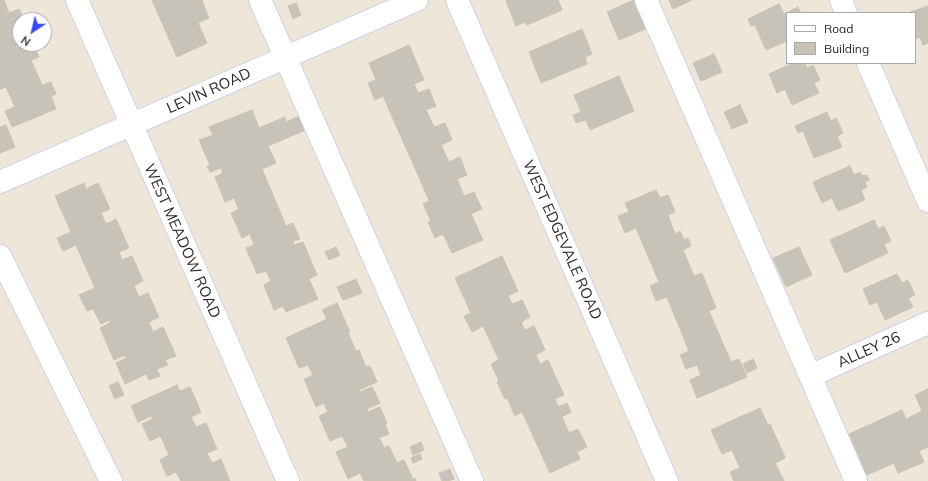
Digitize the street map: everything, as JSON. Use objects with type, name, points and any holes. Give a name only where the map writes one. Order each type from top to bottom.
[{"type":"street","name":"WEST MEADOW ROAD","points":[[77,0],[288,481]]},
{"type":"street","points":[[260,0],[472,481]]},
{"type":"street","name":"LEVIN ROAD","points":[[0,182],[418,0]]},
{"type":"street","name":"WEST EDGEVALE ROAD","points":[[457,0],[667,481]]},
{"type":"street","points":[[646,0],[856,481]]},
{"type":"street","points":[[840,0],[846,12]]},
{"type":"street","points":[[868,64],[928,201]]},
{"type":"street","points":[[0,256],[111,481]]},
{"type":"street","name":"ALLEY 26","points":[[810,376],[928,324]]},
{"type":"building","points":[[0,0],[4,0],[9,13],[19,9],[20,12],[12,12],[12,52],[37,52],[39,57],[31,60],[42,85],[51,82],[56,94],[51,96],[56,109],[12,127],[5,111],[15,107],[6,87],[0,89]]},
{"type":"building","points":[[152,0],[203,0],[202,1],[209,18],[198,23],[207,43],[177,57]]},
{"type":"building","points":[[558,0],[562,10],[527,25],[525,22],[516,26],[506,1]]},
{"type":"building","points":[[634,0],[648,28],[619,40],[607,12]]},
{"type":"building","points":[[669,0],[692,0],[673,9]]},
{"type":"building","points":[[296,3],[301,15],[293,19],[288,6]]},
{"type":"building","points":[[779,4],[784,14],[786,13],[786,41],[766,50],[755,25],[751,26],[748,19]]},
{"type":"building","points":[[928,6],[928,43],[923,45],[920,37],[916,39],[916,12],[910,12]]},
{"type":"building","points":[[798,7],[800,12],[788,12]]},
{"type":"building","points":[[582,29],[592,54],[585,57],[587,64],[541,83],[529,52]]},
{"type":"building","points":[[409,45],[424,80],[414,84],[418,93],[429,89],[436,106],[426,110],[434,127],[445,123],[452,140],[441,145],[449,162],[460,157],[467,175],[457,179],[464,196],[474,192],[482,209],[471,214],[483,240],[452,253],[443,234],[435,238],[428,222],[431,221],[423,204],[429,200],[383,96],[375,100],[368,83],[376,80],[369,63]]},
{"type":"building","points":[[714,54],[722,72],[701,81],[693,63]]},
{"type":"building","points":[[791,64],[805,64],[807,68],[813,65],[820,80],[814,83],[819,93],[792,105],[785,89],[777,93],[769,74]]},
{"type":"building","points":[[619,76],[634,111],[590,130],[586,120],[576,123],[573,115],[581,112],[574,95]]},
{"type":"building","points":[[740,105],[748,122],[732,129],[724,112]]},
{"type":"building","points":[[252,110],[259,128],[285,117],[286,122],[302,115],[308,129],[268,146],[276,163],[262,169],[286,226],[293,223],[300,239],[293,241],[294,245],[303,242],[317,275],[309,279],[318,299],[286,312],[283,306],[274,310],[264,285],[271,281],[266,271],[257,274],[246,248],[254,245],[250,234],[242,238],[231,213],[239,209],[234,198],[225,202],[215,177],[223,173],[221,168],[210,172],[207,166],[210,165],[199,140],[213,135],[209,127]]},
{"type":"building","points":[[827,112],[831,121],[836,118],[841,128],[843,133],[837,136],[842,147],[814,158],[803,131],[798,133],[795,126]]},
{"type":"building","points":[[6,125],[15,147],[0,153],[0,127]]},
{"type":"building","points":[[850,166],[854,175],[860,172],[862,176],[867,175],[869,179],[865,182],[867,187],[861,190],[865,200],[838,211],[832,198],[822,203],[813,182]]},
{"type":"building","points":[[84,183],[86,189],[98,183],[110,209],[101,213],[106,224],[116,219],[129,248],[119,252],[122,260],[132,256],[143,281],[134,286],[139,297],[148,293],[159,317],[149,322],[153,332],[163,327],[176,356],[165,360],[168,365],[157,369],[160,376],[149,380],[146,374],[125,384],[116,363],[126,358],[125,355],[114,360],[100,328],[110,323],[109,320],[101,324],[93,309],[87,311],[79,295],[95,288],[76,245],[63,251],[57,238],[71,232],[55,196]]},
{"type":"building","points":[[656,190],[660,198],[668,195],[675,212],[668,215],[675,234],[680,231],[684,240],[688,238],[691,246],[683,250],[694,276],[702,273],[716,308],[709,311],[731,362],[739,359],[747,377],[697,398],[690,380],[701,375],[697,365],[686,369],[680,355],[689,351],[667,297],[656,301],[650,286],[659,282],[636,228],[625,233],[618,216],[629,212],[625,203]]},
{"type":"building","points":[[874,220],[878,229],[884,226],[891,241],[884,244],[888,253],[845,273],[830,240]]},
{"type":"building","points":[[336,247],[340,255],[329,260],[325,252]]},
{"type":"building","points":[[799,247],[812,275],[786,287],[773,258]]},
{"type":"building","points":[[502,256],[518,291],[508,296],[512,304],[522,300],[530,317],[521,322],[525,330],[534,326],[545,350],[536,355],[540,364],[548,360],[564,395],[555,399],[558,407],[567,403],[571,412],[562,417],[569,433],[578,429],[587,447],[577,452],[580,459],[550,473],[522,412],[515,416],[507,398],[505,399],[497,382],[499,381],[491,364],[499,360],[483,326],[472,332],[464,316],[471,313],[455,278]]},
{"type":"building","points":[[897,274],[902,283],[908,280],[915,295],[908,298],[913,307],[885,320],[877,302],[870,305],[863,289]]},
{"type":"building","points":[[356,279],[362,293],[343,300],[337,287]]},
{"type":"building","points":[[337,303],[350,332],[348,333],[356,351],[359,350],[366,367],[370,366],[377,382],[359,390],[360,392],[372,387],[380,403],[367,409],[368,412],[380,407],[387,423],[385,424],[389,434],[379,438],[384,448],[389,446],[397,463],[404,460],[413,479],[415,478],[416,481],[364,481],[360,473],[348,479],[336,452],[348,447],[342,436],[330,441],[319,416],[328,412],[324,403],[316,407],[304,379],[313,375],[308,365],[299,368],[286,338],[327,319],[322,310]]},
{"type":"building","points":[[753,359],[757,368],[747,373],[743,364]]},
{"type":"building","points":[[118,382],[124,395],[115,399],[109,386]]},
{"type":"building","points":[[177,385],[180,391],[190,387],[201,412],[191,417],[196,427],[206,423],[217,449],[207,453],[212,463],[221,459],[230,481],[181,481],[176,472],[167,476],[160,460],[169,455],[161,437],[160,436],[150,441],[142,424],[153,419],[151,416],[138,422],[131,406]]},
{"type":"building","points":[[928,389],[928,447],[919,451],[924,462],[898,473],[894,463],[867,475],[849,434],[902,410],[906,419],[922,411],[915,395]]},
{"type":"building","points":[[760,408],[768,425],[770,424],[785,457],[775,463],[784,481],[734,481],[730,472],[740,468],[732,450],[722,454],[711,430]]},
{"type":"building","points":[[421,442],[424,450],[413,455],[410,447]]},
{"type":"building","points":[[420,454],[422,459],[413,463],[411,458]]},
{"type":"building","points":[[450,469],[454,479],[442,481],[439,473]]}]
